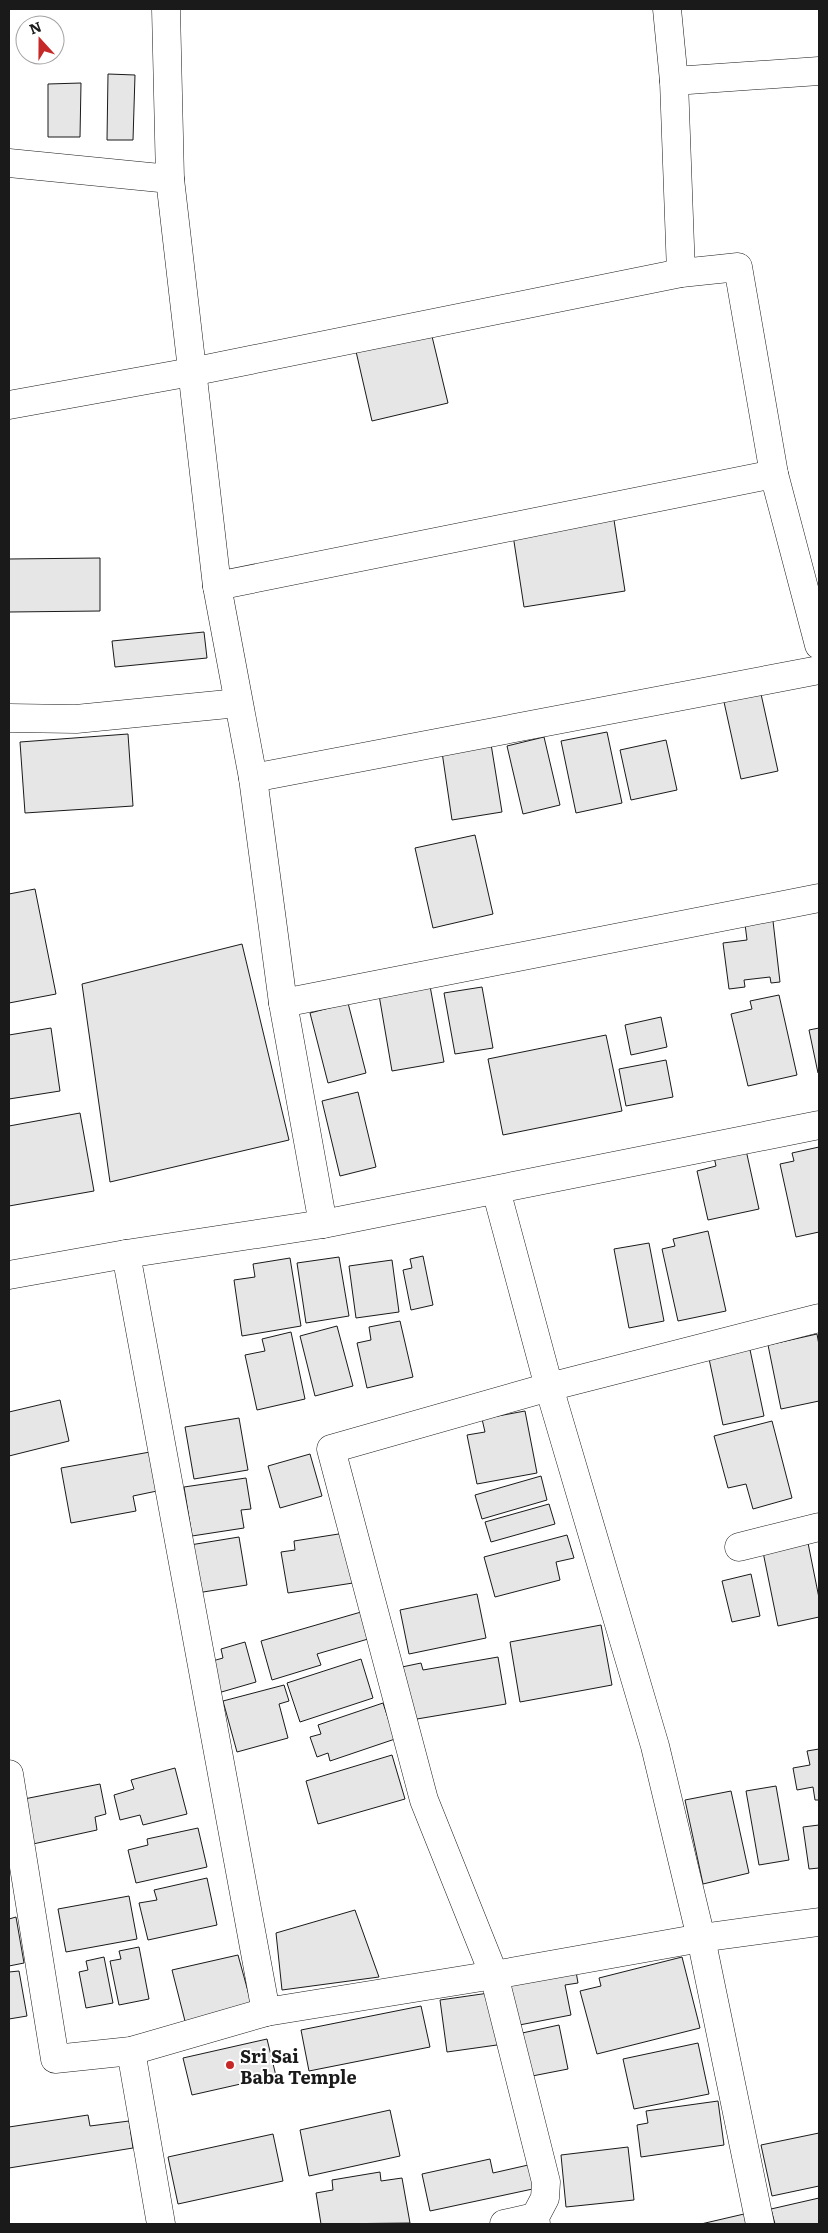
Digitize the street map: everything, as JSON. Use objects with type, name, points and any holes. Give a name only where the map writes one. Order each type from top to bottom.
[{"type":"street","points":[[166,9],[170,179],[217,586],[253,778],[283,1003],[323,1224]]},
{"type":"street","points":[[667,9],[674,81],[681,273]]},
{"type":"street","points":[[674,81],[819,71]]},
{"type":"street","points":[[9,163],[170,179]]},
{"type":"street","points":[[9,405],[192,372],[681,273],[738,267],[774,474],[819,643]]},
{"type":"street","points":[[217,586],[774,474]]},
{"type":"street","points":[[253,778],[819,670]]},
{"type":"street","points":[[9,718],[76,719],[238,703]]},
{"type":"street","points":[[283,1003],[819,898]]},
{"type":"street","points":[[9,1275],[126,1254],[323,1224],[819,1125]]},
{"type":"street","points":[[496,1190],[549,1387],[655,1746],[701,1938],[760,2224]]},
{"type":"street","points":[[126,1254],[266,2012]]},
{"type":"street","points":[[504,2224],[535,2221],[545,2198],[546,2182],[494,1975],[424,1800],[331,1449],[549,1387],[819,1318]]},
{"type":"street","points":[[740,1547],[819,1527]]},
{"type":"street","points":[[9,1774],[55,2059],[131,2051],[266,2012],[494,1975],[701,1938],[819,1922]]},
{"type":"street","points":[[131,2051],[161,2224]]},
{"type":"building","points":[[108,74],[135,75],[133,140],[107,140]]},
{"type":"building","points":[[81,83],[80,137],[48,137],[48,84]]},
{"type":"building","points":[[430,328],[448,403],[372,421],[355,347]]},
{"type":"building","points":[[614,520],[625,591],[524,607],[513,535]]},
{"type":"building","points":[[100,558],[100,611],[9,612],[9,559]]},
{"type":"building","points":[[204,632],[207,658],[115,667],[112,641]]},
{"type":"building","points":[[761,694],[778,771],[741,779],[724,702]]},
{"type":"building","points":[[607,732],[622,803],[576,813],[561,741]]},
{"type":"building","points":[[128,734],[133,806],[25,813],[20,742]]},
{"type":"building","points":[[544,737],[560,805],[523,814],[507,746]]},
{"type":"building","points":[[666,740],[677,790],[631,800],[620,750]]},
{"type":"building","points":[[491,744],[502,812],[452,820],[442,752]]},
{"type":"building","points":[[475,835],[493,914],[433,928],[415,848]]},
{"type":"building","points":[[35,889],[56,994],[9,1003],[9,894]]},
{"type":"building","points":[[773,921],[780,982],[771,983],[770,977],[744,980],[745,987],[729,989],[723,943],[747,940],[745,924]]},
{"type":"building","points":[[242,944],[289,1140],[110,1182],[82,984]]},
{"type":"building","points":[[430,986],[444,1062],[392,1071],[379,995]]},
{"type":"building","points":[[482,987],[493,1048],[455,1054],[444,993]]},
{"type":"building","points":[[779,995],[797,1075],[748,1086],[731,1014],[752,1009],[750,1001]]},
{"type":"building","points":[[348,1003],[366,1073],[328,1083],[310,1013]]},
{"type":"building","points":[[661,1017],[667,1047],[631,1055],[625,1025]]},
{"type":"building","points":[[51,1028],[60,1091],[9,1099],[9,1035]]},
{"type":"building","points":[[819,1028],[819,1073],[818,1073],[809,1030]]},
{"type":"building","points":[[606,1035],[622,1111],[503,1135],[488,1059]]},
{"type":"building","points":[[666,1060],[673,1097],[626,1106],[619,1069]]},
{"type":"building","points":[[358,1092],[376,1167],[340,1176],[322,1101]]},
{"type":"building","points":[[80,1113],[94,1191],[9,1206],[9,1126]]},
{"type":"building","points":[[819,1147],[819,1232],[796,1237],[780,1164],[794,1161],[792,1153]]},
{"type":"building","points":[[746,1150],[759,1209],[708,1220],[697,1171],[716,1166],[714,1157]]},
{"type":"building","points":[[708,1231],[726,1311],[678,1321],[662,1249],[675,1246],[673,1239]]},
{"type":"building","points":[[649,1243],[664,1321],[629,1328],[614,1249]]},
{"type":"building","points":[[423,1256],[433,1305],[411,1310],[403,1270],[412,1268],[410,1259]]},
{"type":"building","points":[[339,1257],[349,1316],[306,1323],[297,1263]]},
{"type":"building","points":[[290,1258],[301,1326],[242,1336],[234,1280],[255,1277],[253,1264]]},
{"type":"building","points":[[392,1260],[399,1312],[356,1318],[349,1266]]},
{"type":"building","points":[[400,1321],[413,1377],[367,1388],[357,1343],[371,1340],[369,1327]]},
{"type":"building","points":[[337,1326],[353,1386],[315,1396],[300,1336]]},
{"type":"building","points":[[291,1332],[305,1399],[257,1410],[245,1355],[265,1351],[262,1339]]},
{"type":"building","points":[[817,1334],[819,1345],[819,1401],[781,1409],[768,1345]]},
{"type":"building","points":[[749,1345],[764,1416],[723,1425],[708,1354]]},
{"type":"building","points":[[60,1400],[69,1441],[9,1456],[9,1412]]},
{"type":"building","points":[[525,1411],[537,1473],[477,1484],[467,1435],[485,1432],[482,1419]]},
{"type":"building","points":[[239,1418],[248,1470],[194,1479],[185,1427]]},
{"type":"building","points":[[772,1421],[792,1498],[753,1509],[746,1484],[728,1488],[714,1436]]},
{"type":"building","points":[[150,1452],[157,1491],[133,1496],[136,1511],[71,1523],[61,1468]]},
{"type":"building","points":[[310,1454],[322,1496],[280,1508],[268,1466]]},
{"type":"building","points":[[541,1476],[547,1500],[482,1519],[475,1495]]},
{"type":"building","points":[[246,1478],[251,1509],[241,1510],[244,1528],[192,1536],[184,1487]]},
{"type":"building","points":[[549,1504],[555,1524],[491,1542],[485,1522]]},
{"type":"building","points":[[345,1533],[353,1583],[288,1593],[281,1552],[295,1550],[294,1541]]},
{"type":"building","points":[[567,1535],[574,1558],[556,1562],[560,1580],[495,1597],[484,1557]]},
{"type":"building","points":[[239,1537],[247,1585],[197,1593],[190,1545]]},
{"type":"building","points":[[808,1543],[819,1598],[819,1617],[778,1626],[763,1552]]},
{"type":"building","points":[[751,1574],[760,1616],[732,1622],[722,1581]]},
{"type":"building","points":[[477,1594],[486,1638],[409,1654],[400,1610]]},
{"type":"building","points":[[361,1612],[368,1639],[317,1654],[321,1665],[272,1680],[261,1641]]},
{"type":"building","points":[[601,1625],[612,1685],[520,1702],[510,1642]]},
{"type":"building","points":[[245,1642],[256,1682],[218,1693],[209,1662],[223,1658],[221,1649]]},
{"type":"building","points":[[498,1657],[506,1704],[411,1720],[402,1667],[421,1663],[423,1670]]},
{"type":"building","points":[[361,1659],[373,1698],[300,1722],[287,1683]]},
{"type":"building","points":[[284,1685],[289,1701],[279,1704],[288,1738],[237,1752],[223,1701]]},
{"type":"building","points":[[383,1703],[395,1739],[330,1761],[328,1753],[317,1757],[310,1737],[321,1734],[318,1725]]},
{"type":"building","points":[[819,1749],[819,1800],[815,1800],[813,1787],[797,1790],[793,1768],[810,1765],[807,1751]]},
{"type":"building","points":[[392,1755],[405,1799],[318,1824],[306,1781]]},
{"type":"building","points":[[175,1768],[187,1814],[143,1825],[140,1815],[120,1820],[114,1795],[134,1789],[131,1780]]},
{"type":"building","points":[[100,1784],[106,1814],[95,1817],[97,1830],[33,1844],[24,1799]]},
{"type":"building","points":[[776,1786],[789,1860],[759,1865],[746,1791]]},
{"type":"building","points":[[731,1791],[749,1873],[703,1884],[685,1800]]},
{"type":"building","points":[[819,1825],[819,1868],[809,1869],[803,1827]]},
{"type":"building","points":[[198,1828],[207,1867],[136,1883],[128,1850],[148,1845],[147,1839]]},
{"type":"building","points":[[207,1878],[217,1925],[148,1940],[139,1903],[157,1900],[154,1890]]},
{"type":"building","points":[[129,1896],[137,1939],[66,1952],[58,1909]]},
{"type":"building","points":[[355,1910],[379,1977],[282,1990],[276,1933]]},
{"type":"building","points":[[16,1917],[24,1963],[9,1966],[9,1919]]},
{"type":"building","points":[[139,1947],[149,1999],[119,2005],[110,1961],[121,1959],[119,1951]]},
{"type":"building","points":[[238,1955],[252,2006],[186,2025],[172,1970]]},
{"type":"building","points":[[104,1957],[113,2003],[86,2008],[79,1972],[88,1970],[86,1961]]},
{"type":"building","points":[[682,1957],[700,2028],[597,2054],[580,1991],[601,1986],[599,1978]]},
{"type":"building","points":[[575,1966],[578,1983],[565,1985],[571,2015],[509,2027],[500,1981]]},
{"type":"building","points":[[19,1971],[27,2016],[9,2019],[9,1972]]},
{"type":"building","points":[[496,1992],[504,2044],[447,2052],[440,2000]]},
{"type":"building","points":[[421,2006],[430,2047],[309,2071],[301,2030]]},
{"type":"building","points":[[559,2025],[568,2069],[522,2078],[513,2035]]},
{"type":"building","points":[[267,2039],[276,2076],[192,2095],[183,2058]]},
{"type":"building","points":[[698,2043],[709,2094],[634,2109],[623,2059]]},
{"type":"building","points":[[718,2101],[724,2145],[641,2157],[637,2125],[648,2123],[646,2111]]},
{"type":"building","points":[[390,2110],[400,2156],[309,2176],[300,2130]]},
{"type":"building","points":[[88,2115],[90,2126],[129,2121],[133,2148],[9,2168],[9,2127]]},
{"type":"building","points":[[819,2133],[819,2186],[772,2196],[761,2145]]},
{"type":"building","points":[[273,2134],[283,2181],[178,2204],[168,2157]]},
{"type":"building","points":[[628,2147],[634,2200],[566,2207],[561,2155]]},
{"type":"building","points":[[490,2159],[493,2173],[537,2163],[542,2187],[430,2211],[422,2174]]},
{"type":"building","points":[[380,2172],[381,2181],[402,2178],[410,2223],[321,2224],[316,2193],[333,2190],[332,2180]]},
{"type":"building","points":[[819,2198],[819,2224],[775,2224],[771,2209]]},
{"type":"building","points":[[744,2214],[747,2224],[701,2224]]},
{"type":"place","name":"Sri Sai Baba Temple","points":[[230,2065]]}]
